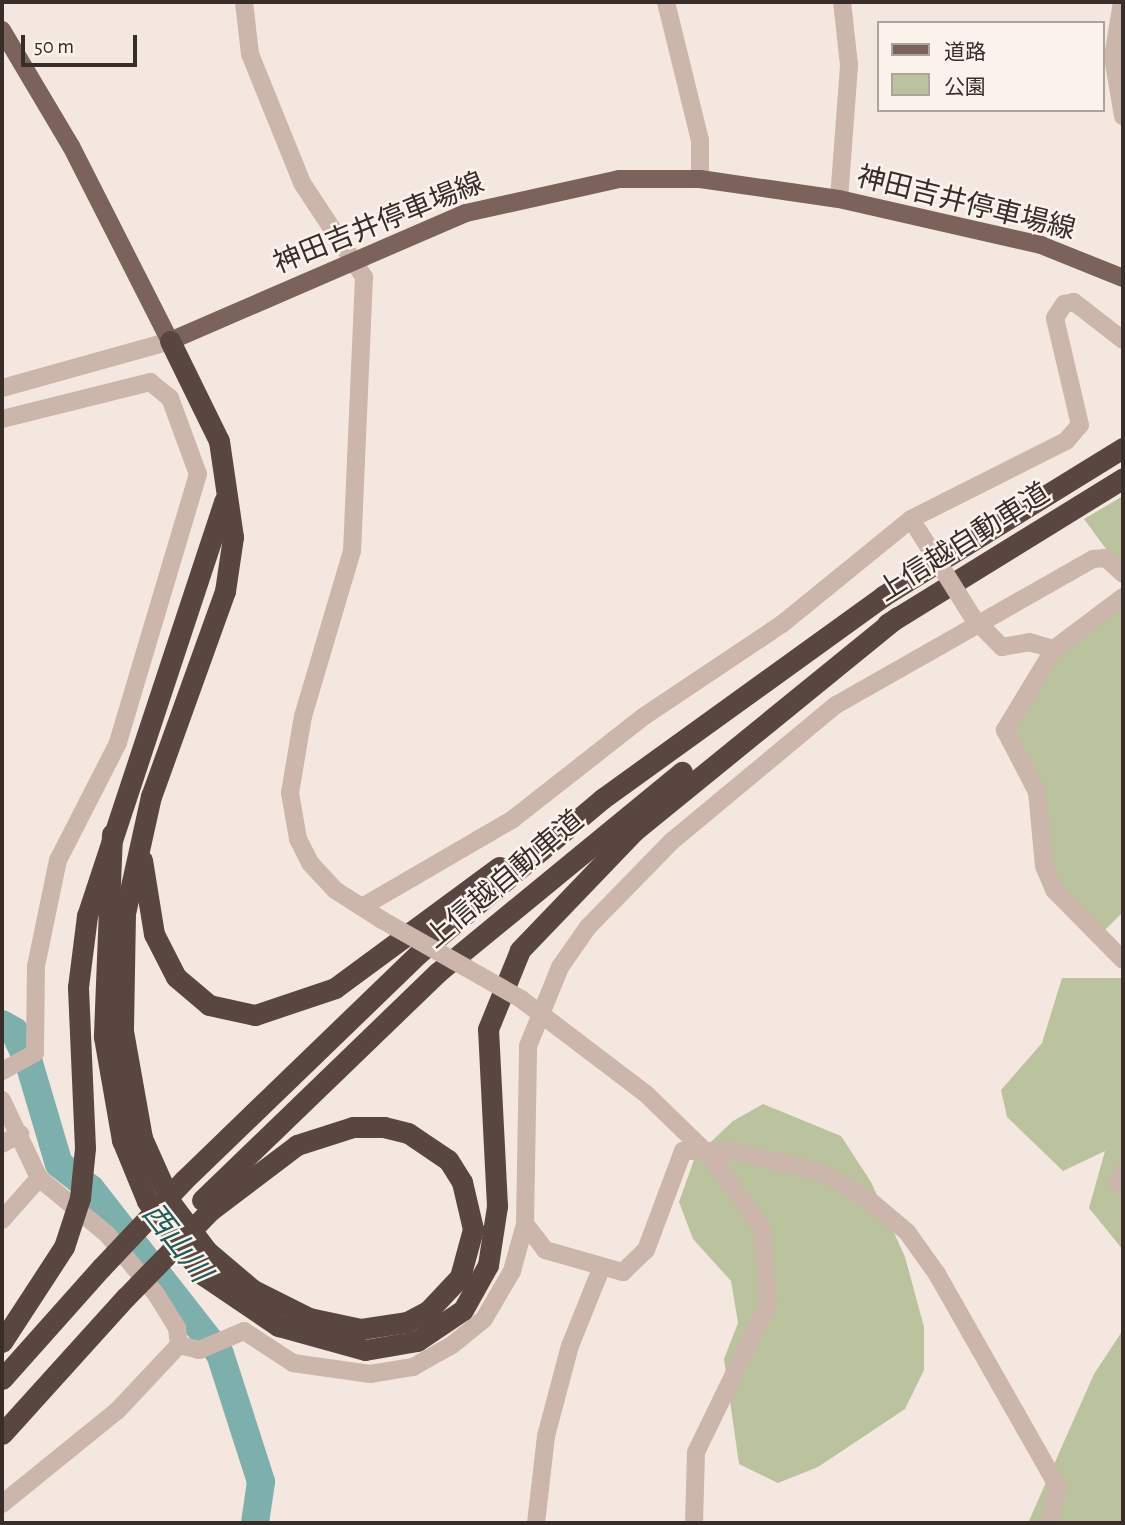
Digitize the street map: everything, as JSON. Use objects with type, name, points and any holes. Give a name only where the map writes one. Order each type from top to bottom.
[{"type":"highway","points":[[170,341],[212,421],[225,463],[233,525],[225,591],[151,796],[125,913],[123,1031],[142,1138],[186,1226],[253,1290],[309,1318],[361,1329],[407,1322],[446,1296],[470,1254],[473,1229],[462,1181],[448,1160],[408,1133],[384,1127],[354,1127],[297,1145],[207,1205]]},
{"type":"highway","name":"上信越自動車道","points":[[2,1379],[184,1180],[337,1030],[512,873],[785,663],[1123,448]]},
{"type":"highway","points":[[2,1342],[64,1247],[80,1198],[85,1147],[82,950],[112,834],[214,543],[225,463]]},
{"type":"highway","name":"上信越自動車道","points":[[2,1420],[356,1048],[530,894],[698,760],[897,617],[1123,478]]},
{"type":"highway","points":[[112,834],[104,1037],[122,1140],[147,1201],[203,1275],[278,1326],[365,1350],[418,1341],[463,1310],[488,1265],[497,1206],[488,1029],[520,950],[634,831],[897,617]]},
{"type":"highway","points":[[151,796],[143,882],[163,956],[209,1005],[255,1015],[283,1010],[360,971],[704,713],[785,663]]},
{"type":"highway","points":[[2,1434],[123,1292]]},
{"type":"main road","points":[[2,30],[71,146],[170,341]]},
{"type":"main road","name":"神田吉井停車場線","points":[[170,341],[352,260],[519,197],[619,180],[700,178],[839,199],[1041,244],[1123,278]]},
{"type":"street","points":[[244,2],[250,54],[302,183],[364,277],[365,298],[356,369],[352,551],[303,716],[290,793],[298,839],[310,863],[362,906],[545,1014],[705,1151],[762,1229],[769,1279],[760,1329],[696,1452],[694,1523]]},
{"type":"street","points":[[666,2],[699,140],[700,178]]},
{"type":"street","points":[[839,199],[849,65],[842,2]]},
{"type":"street","points":[[1122,2],[1112,57],[1123,116]]},
{"type":"street","points":[[362,906],[513,819],[643,717],[782,624],[915,524],[1045,455],[1080,425],[1057,309],[1074,302],[1123,340]]},
{"type":"street","points":[[2,388],[170,341]]},
{"type":"street","points":[[2,419],[150,382],[170,398],[198,474],[118,743],[58,860],[36,966],[35,1053],[2,1071]]},
{"type":"street","points":[[915,524],[976,621],[1002,647],[1029,642],[1054,649]]},
{"type":"street","points":[[179,1345],[199,1350],[244,1331],[293,1363],[329,1373],[413,1367],[484,1319],[512,1271],[525,1224],[528,1046],[545,1014],[561,967],[588,928],[672,841],[836,705],[976,621],[1093,559],[1106,558],[1123,575]]},
{"type":"street","points":[[1123,597],[1054,649],[1016,705],[1005,730],[1008,747],[1037,792],[1044,866],[1054,890],[1123,960]]},
{"type":"street","points":[[2,1100],[39,1178],[107,1234],[156,1294],[177,1328],[179,1345],[117,1411],[2,1504]]},
{"type":"street","points":[[2,1143],[20,1134]]},
{"type":"street","points":[[525,1224],[545,1250],[601,1269],[622,1272],[639,1263],[683,1151],[733,1151],[821,1172],[907,1232],[1048,1465],[1058,1487],[1050,1523]]},
{"type":"street","points":[[2,1220],[39,1178]]},
{"type":"street","points":[[536,1523],[545,1436],[570,1346],[601,1269]]},
{"type":"green space","points":[[1123,496],[1123,572],[1084,519]]},
{"type":"green space","points":[[1123,597],[1123,912],[1104,931],[1057,887],[1012,729],[1056,652]]},
{"type":"green space","points":[[1062,978],[1123,978],[1123,1250],[1089,1208],[1105,1151],[1063,1171],[1007,1117],[1001,1090],[1042,1043]]},
{"type":"green space","points":[[763,1104],[841,1136],[871,1182],[905,1257],[924,1327],[924,1370],[905,1409],[818,1467],[778,1483],[739,1464],[724,1359],[738,1323],[731,1281],[693,1239],[679,1202],[695,1157],[733,1121]]},
{"type":"green space","points":[[1123,1330],[1123,1523],[1028,1523],[1094,1374]]},
{"type":"waterway","name":"西山川","points":[[2,1024],[14,1031],[29,1063],[59,1164],[91,1189],[220,1354],[261,1482],[255,1523]]}]
